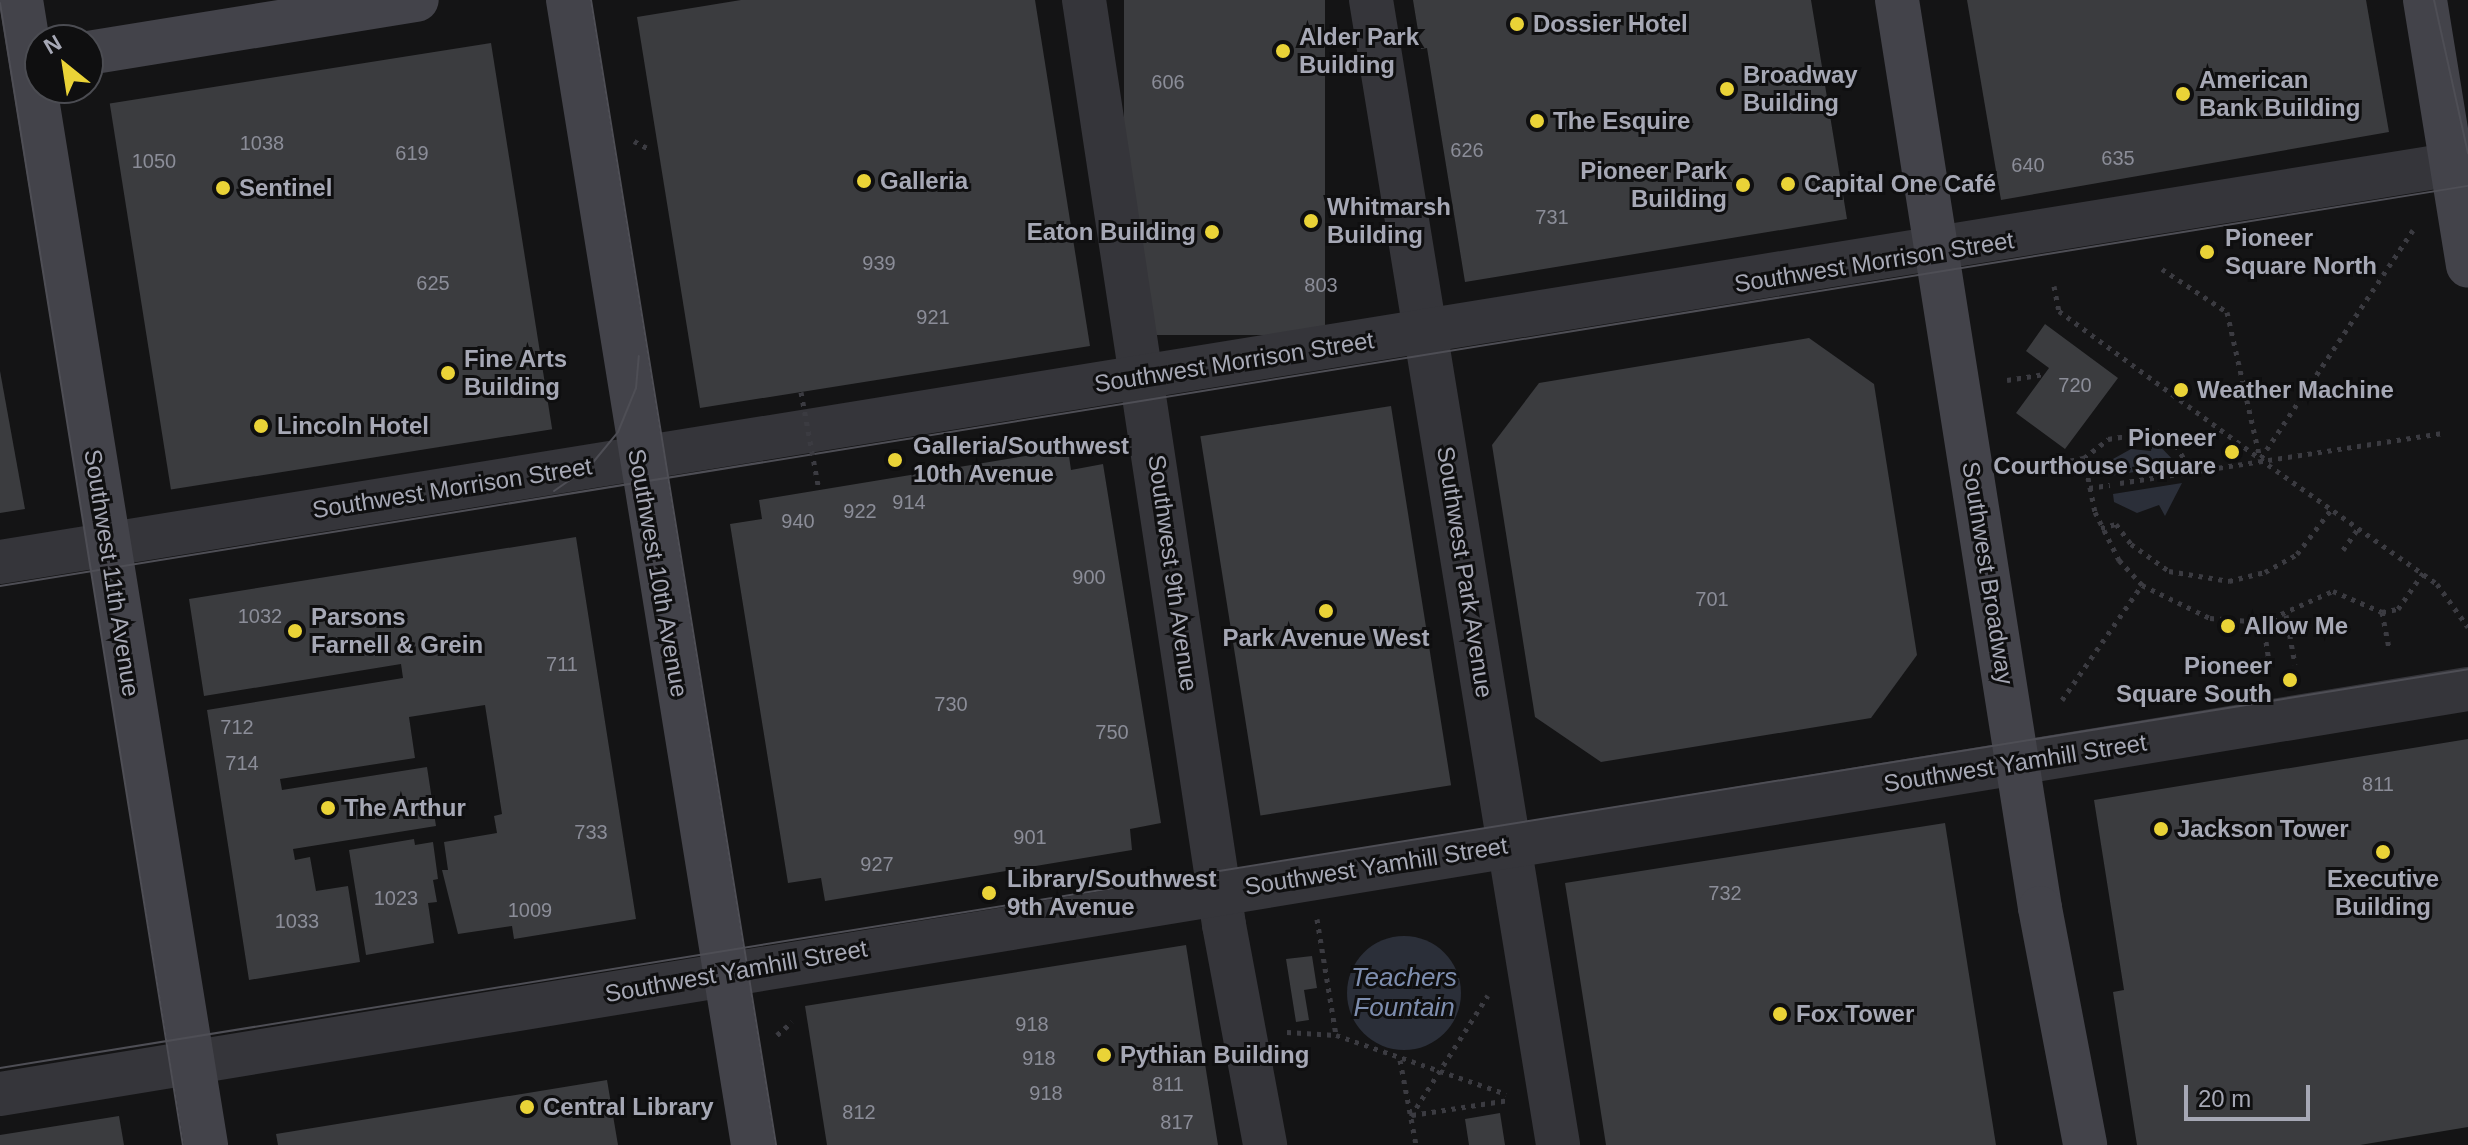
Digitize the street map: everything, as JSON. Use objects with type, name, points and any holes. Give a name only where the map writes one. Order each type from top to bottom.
[{"type":"street","name":"Southwest 11th Avenue","points":[[21,0],[24,65]]},
{"type":"street","points":[[104,50],[417,0]]},
{"type":"street","name":"Southwest 10th Avenue","points":[[568,0],[639,459],[753,1145]]},
{"type":"street","name":"Southwest 9th Avenue","points":[[1084,0],[1220,891],[1265,1145]]},
{"type":"street","name":"Southwest Park Avenue","points":[[1371,0],[1558,1145]]},
{"type":"street","name":"Southwest Broadway","points":[[1897,0],[2018,763],[2085,1145]]},
{"type":"street","points":[[2425,0],[2460,163],[2468,266]]},
{"type":"street","name":"Southwest 11th Avenue","points":[[31,104],[206,1145]]},
{"type":"street","name":"Southwest Morrison Street","points":[[0,562],[1938,252],[2460,163]]},
{"type":"street","name":"Southwest Yamhill Street","points":[[0,1094],[193,1066],[724,973],[2468,689]]},
{"type":"path","points":[[2260,459],[2413,230]]},
{"type":"path","points":[[2162,269],[2227,312],[2260,459]]},
{"type":"path","points":[[2054,286],[2059,311],[2260,459],[2333,507],[2423,573],[2468,627]]},
{"type":"path","points":[[2007,380],[2045,374]]},
{"type":"path","points":[[801,392],[819,490]]},
{"type":"path","points":[[2021,470],[2084,458],[2108,439],[2157,431],[2176,445],[2191,471]]},
{"type":"path","points":[[2120,483],[2444,433]]},
{"type":"path","points":[[2084,458],[2101,528],[2142,585],[2210,618],[2263,622],[2286,615],[2333,591],[2382,612],[2398,609],[2423,573]]},
{"type":"path","points":[[2089,488],[2110,485]]},
{"type":"path","points":[[2101,528],[2116,524],[2131,544],[2169,571],[2229,581],[2265,572],[2297,554],[2333,507]]},
{"type":"path","points":[[2343,550],[2360,526]]},
{"type":"path","points":[[2062,700],[2142,585]]},
{"type":"path","points":[[2382,612],[2389,649]]},
{"type":"path","points":[[2286,615],[2295,664]]},
{"type":"path","points":[[2263,622],[2270,668]]},
{"type":"path","points":[[1315,910],[1336,1035]]},
{"type":"path","points":[[1411,1116],[1490,992]]},
{"type":"path","points":[[777,1036],[792,1022]]},
{"type":"path","points":[[1283,1031],[1336,1035],[1518,1099],[1411,1116]]},
{"type":"path","points":[[1400,1060],[1416,1145]]},
{"type":"water","points":[[2153,439],[2178,465],[2110,476],[2113,459],[2131,449],[2151,451]]},
{"type":"water","points":[[2182,483],[2165,516],[2159,505],[2137,513],[2114,502],[2113,494]]},
{"type":"water","name":"Teachers Fountain","points":[[1404,936],[1426,940],[1444,953],[1457,971],[1461,993],[1457,1015],[1444,1033],[1426,1046],[1404,1050],[1382,1046],[1364,1033],[1351,1015],[1347,993],[1351,971],[1364,953],[1382,940]]},
{"type":"building","name":"Galleria","points":[[741,0],[1035,0],[1090,346],[700,408],[637,17]]},
{"type":"building","points":[[1124,0],[1325,0],[1325,335],[1124,335]]},
{"type":"building","points":[[1413,0],[1811,0],[1847,219],[1465,282],[1427,48],[1421,49]]},
{"type":"building","name":"American Bank Building","points":[[1967,0],[2366,0],[2389,132],[2001,200]]},
{"type":"building","points":[[491,43],[552,429],[171,490],[110,103]]},
{"type":"building","points":[[2045,324],[2118,378],[2065,449],[2016,413],[2049,368],[2026,351]]},
{"type":"building","points":[[1809,338],[1874,384],[1917,655],[1871,718],[1601,762],[1535,717],[1492,445],[1539,383]]},
{"type":"building","points":[[0,371],[25,509],[0,513]]},
{"type":"building","name":"Park Avenue West","points":[[1391,406],[1451,785],[1260,815],[1200,436]]},
{"type":"building","points":[[1068,449],[1071,470],[1103,464],[1161,823],[1130,829],[1132,850],[825,901],[821,878],[788,883],[730,524],[762,519],[759,500]]},
{"type":"building","points":[[576,537],[636,919],[514,939],[512,926],[458,934],[442,870],[448,870],[444,842],[497,833],[494,816],[502,814],[485,705],[409,717],[415,758],[280,779],[282,790],[427,767],[436,826],[293,849],[295,860],[310,857],[316,891],[348,886],[360,962],[249,980],[207,710],[403,678],[401,664],[204,696],[189,599]]},
{"type":"building","points":[[2468,739],[2468,1127],[2360,1145],[2137,1145],[2113,992],[2124,990],[2094,800]]},
{"type":"building","name":"Fox Tower","points":[[1945,823],[1996,1145],[1606,1145],[1565,883]]},
{"type":"building","points":[[414,839],[415,845],[433,842],[438,879],[433,880],[437,902],[428,903],[434,943],[366,955],[349,850]]},
{"type":"building","points":[[1186,945],[1218,1145],[827,1145],[805,1006]]},
{"type":"building","points":[[1312,956],[1317,988],[1304,990],[1309,1020],[1296,1022],[1286,959]]},
{"type":"building","name":"Central Library","points":[[607,1080],[618,1145],[278,1145],[276,1134]]},
{"type":"building","points":[[1500,1113],[1505,1145],[1469,1145],[1465,1119]]},
{"type":"building","points":[[119,1116],[124,1145],[0,1145],[0,1135]]},
{"type":"tram line","points":[[591,0],[776,1145]]},
{"type":"tram line","points":[[2434,0],[2468,153]]},
{"type":"tram line","points":[[0,3],[183,1145]]},
{"type":"tram line","points":[[0,586],[2468,186]]},
{"type":"tram line","points":[[554,491],[590,466],[618,432],[636,388],[639,356]]},
{"type":"tram line","points":[[0,1068],[2468,669]]},
{"type":"place","name":"Dossier Hotel","points":[[1517,24]]},
{"type":"place","name":"Alder Park Building","points":[[1283,51]]},
{"type":"place","name":"Broadway Building","points":[[1727,89]]},
{"type":"place","name":"American Bank Building","points":[[2183,94]]},
{"type":"place","name":"The Esquire","points":[[1537,121]]},
{"type":"place","name":"Galleria","points":[[864,181]]},
{"type":"place","name":"Capital One Café","points":[[1788,184]]},
{"type":"place","name":"Pioneer Park Building","points":[[1743,185]]},
{"type":"place","name":"Sentinel","points":[[223,188]]},
{"type":"place","name":"Whitmarsh Building","points":[[1311,221]]},
{"type":"place","name":"Eaton Building","points":[[1212,232]]},
{"type":"place","name":"Pioneer Square North","points":[[2207,252]]},
{"type":"place","name":"Fine Arts Building","points":[[448,373]]},
{"type":"place","name":"Weather Machine","points":[[2181,390]]},
{"type":"place","name":"Lincoln Hotel","points":[[261,426]]},
{"type":"place","name":"Pioneer Courthouse Square","points":[[2232,452]]},
{"type":"place","name":"Galleria/Southwest 10th Avenue","points":[[895,460]]},
{"type":"place","name":"Park Avenue West","points":[[1326,611]]},
{"type":"place","name":"Allow Me","points":[[2228,626]]},
{"type":"place","name":"Parsons Farnell & Grein","points":[[295,631]]},
{"type":"place","name":"Pioneer Square South","points":[[2290,680]]},
{"type":"place","name":"The Arthur","points":[[328,808]]},
{"type":"place","name":"Jackson Tower","points":[[2161,829]]},
{"type":"place","name":"Executive Building","points":[[2383,852]]},
{"type":"place","name":"Library/Southwest 9th Avenue","points":[[989,893]]},
{"type":"place","name":"Fox Tower","points":[[1780,1014]]},
{"type":"place","name":"Pythian Building","points":[[1104,1055]]},
{"type":"place","name":"Central Library","points":[[527,1107]]}]
